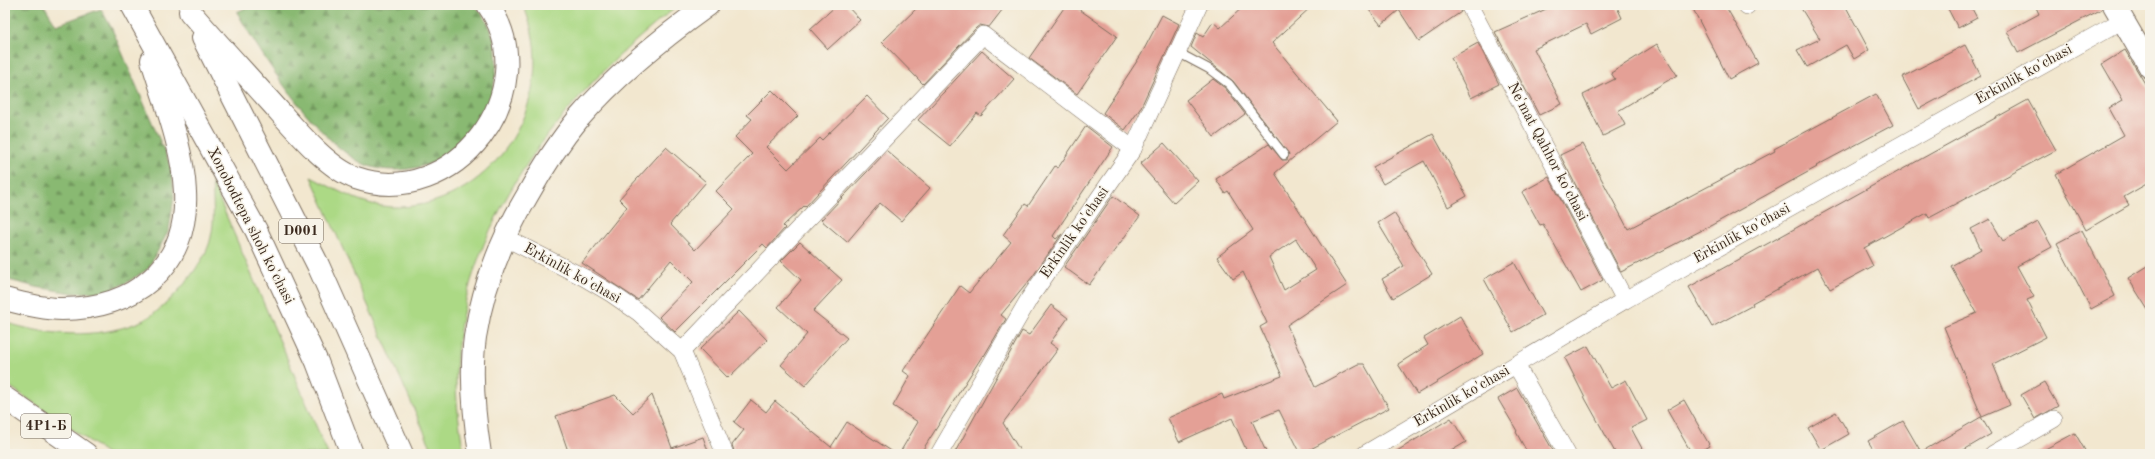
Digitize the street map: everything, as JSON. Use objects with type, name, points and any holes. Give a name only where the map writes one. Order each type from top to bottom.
[{"type":"main road","points":[[188,9],[300,134],[331,163],[356,178],[370,182],[399,183],[428,178],[454,163],[481,138],[494,117],[504,88],[506,52],[500,28],[488,5]]},
{"type":"main road","points":[[480,454],[473,371],[475,338],[490,273],[504,237],[555,149],[579,118],[640,58],[708,5]]},
{"type":"main road","name":"D001","points":[[188,9],[318,265],[402,454]]},
{"type":"main road","points":[[2118,12],[2150,67]]},
{"type":"main road","points":[[5,299],[55,309],[87,308],[100,305],[128,295],[153,280],[176,246],[184,220],[184,177],[180,152],[137,14]]},
{"type":"main road","name":"Xonobodtepa shoh ko'chasi","points":[[137,14],[256,230],[317,362],[352,454]]},
{"type":"main road","name":"4Р1-Б","points":[[5,398],[86,454]]},
{"type":"street","name":"Erkinlik ko'chasi","points":[[939,454],[1029,299],[1133,149],[1199,5]]},
{"type":"street","name":"Ne'mat Qahhor ko'chasi","points":[[1476,7],[1625,300]]},
{"type":"street","name":"Erkinlik ko'chasi","points":[[1365,454],[2118,12]]},
{"type":"street","points":[[682,351],[983,35],[1133,149]]},
{"type":"street","name":"Erkinlik ko'chasi","points":[[504,237],[585,278],[612,294],[638,312],[682,351],[725,454]]},
{"type":"street","points":[[1516,365],[1567,454]]},
{"type":"street","points":[[1993,454],[2054,419]]},
{"type":"lane","points":[[1177,52],[1209,69],[1229,84],[1284,155]]},
{"type":"green space","points":[[5,5],[44,5],[56,25],[101,9],[112,29],[172,169],[174,197],[169,230],[148,269],[126,283],[104,292],[72,293],[36,287],[5,279]]},
{"type":"green space","points":[[252,5],[474,5],[484,16],[490,29],[495,42],[496,56],[494,85],[480,125],[450,153],[429,164],[397,170],[387,170],[366,165],[348,155],[311,120],[276,75],[237,12]]},
{"type":"green space","points":[[523,5],[679,5],[636,40],[595,79],[558,122],[524,168],[496,217],[475,269],[461,323],[456,388],[458,417],[464,454],[434,454],[311,177],[353,198],[387,207],[399,207],[434,201],[465,187],[492,165],[513,138],[527,107],[534,73],[533,39]]},
{"type":"green space","points":[[212,182],[328,454],[108,454],[5,383],[5,322],[21,327],[54,333],[71,334],[105,332],[144,320],[170,300],[194,272],[209,243],[213,217]]},
{"type":"building","points":[[837,5],[846,5],[860,20],[828,49],[810,29]]},
{"type":"building","points":[[920,5],[1006,5],[989,27],[980,25],[976,28],[923,84],[882,42]]},
{"type":"building","points":[[1066,5],[1073,5],[1117,36],[1077,94],[1029,58]]},
{"type":"building","points":[[1245,5],[1313,5],[1272,43],[1337,121],[1275,173],[1347,285],[1287,325],[1315,387],[1358,364],[1364,364],[1389,408],[1301,454],[1279,410],[1252,421],[1267,454],[1248,454],[1232,418],[1179,442],[1168,418],[1222,394],[1224,399],[1282,376],[1260,327],[1267,323],[1243,272],[1233,279],[1217,257],[1253,230],[1228,191],[1225,193],[1216,179],[1269,144],[1282,160],[1287,160],[1289,154],[1233,81],[1191,47],[1197,33],[1203,37],[1213,22],[1220,28]],"holes":[[[1296,239],[1316,270],[1284,290],[1269,257]]]},
{"type":"building","points":[[1365,5],[1459,5],[1461,12],[1419,41],[1399,10],[1381,25]]},
{"type":"building","points":[[1555,5],[1616,5],[1622,18],[1591,34],[1586,24],[1534,49],[1562,104],[1539,115],[1495,32]]},
{"type":"building","points":[[1691,5],[1725,5],[1758,63],[1729,79]]},
{"type":"building","points":[[1799,5],[1845,5],[1869,50],[1854,59],[1846,45],[1807,67],[1797,50],[1820,39]]},
{"type":"building","points":[[1946,5],[1970,5],[1977,18],[1958,28]]},
{"type":"building","points":[[2035,5],[2102,5],[2102,9],[2018,53],[2007,31],[2039,14]]},
{"type":"building","points":[[1162,15],[1179,24],[1140,109],[1125,130],[1103,113],[1141,55]]},
{"type":"building","points":[[1478,43],[1499,84],[1471,98],[1451,58]]},
{"type":"building","points":[[1657,44],[1677,75],[1618,111],[1625,125],[1603,136],[1583,95],[1615,79],[1611,73]]},
{"type":"building","points":[[1965,45],[1981,76],[1919,109],[1902,77]]},
{"type":"building","points":[[2125,50],[2150,92],[2150,182],[2124,197],[2129,205],[2086,230],[2056,174],[2124,135],[2109,108],[2123,100],[2102,64]]},
{"type":"building","points":[[982,51],[1014,79],[981,116],[977,113],[950,146],[918,120]]},
{"type":"building","points":[[1213,79],[1225,88],[1245,114],[1214,137],[1186,100]]},
{"type":"building","points":[[772,90],[798,116],[766,147],[788,169],[820,138],[822,140],[867,96],[888,118],[805,207],[804,206],[783,226],[785,228],[767,248],[763,244],[675,332],[659,317],[693,282],[671,260],[638,300],[582,263],[627,207],[619,199],[666,147],[706,182],[670,224],[695,250],[734,209],[716,191],[752,154],[735,137],[752,119],[747,115]]},
{"type":"building","points":[[1876,94],[1893,125],[1816,166],[1817,167],[1712,225],[1621,272],[1560,155],[1583,144],[1628,229],[1775,151],[1774,149]]},
{"type":"building","points":[[2028,100],[2056,150],[1929,218],[1927,213],[1864,248],[1873,266],[1830,289],[1818,267],[1712,327],[1689,287]]},
{"type":"building","points":[[1086,126],[1113,147],[1053,236],[1056,239],[1062,234],[1033,276],[1001,315],[1006,319],[984,356],[983,355],[920,454],[899,454],[918,422],[893,406],[910,376],[903,371],[960,286],[969,293],[1011,242],[1003,235],[1025,204],[1028,206],[1055,166],[1058,168]]},
{"type":"building","points":[[1433,134],[1467,196],[1448,207],[1424,161],[1383,184],[1373,167]]},
{"type":"building","points":[[1164,143],[1198,181],[1174,203],[1140,164]]},
{"type":"building","points":[[887,151],[930,188],[901,221],[880,203],[847,242],[821,220]]},
{"type":"building","points":[[1549,177],[1603,280],[1581,292],[1543,224],[1540,225],[1522,192]]},
{"type":"building","points":[[1113,196],[1140,216],[1089,285],[1064,267]]},
{"type":"building","points":[[1394,213],[1432,274],[1393,298],[1382,279],[1404,266],[1378,223]]},
{"type":"building","points":[[1990,219],[2003,241],[2038,222],[2052,247],[2017,266],[2034,297],[2027,300],[2046,337],[1993,364],[2010,405],[1982,417],[1944,327],[1977,313],[1951,266],[1981,249],[1971,229]]},
{"type":"building","points":[[2082,230],[2115,296],[2091,309],[2057,243]]},
{"type":"building","points":[[800,242],[842,280],[813,311],[847,338],[805,386],[781,365],[807,334],[778,307],[801,280],[781,261]]},
{"type":"building","points":[[1514,262],[1543,315],[1513,332],[1484,279]]},
{"type":"building","points":[[2150,264],[2150,313],[2128,278]]},
{"type":"building","points":[[1051,305],[1068,318],[1050,343],[1058,349],[1003,423],[1022,454],[954,454],[1022,331],[1029,335]]},
{"type":"building","points":[[739,311],[767,340],[728,378],[700,349]]},
{"type":"building","points":[[1460,316],[1483,354],[1417,394],[1398,364],[1428,345],[1424,338]]},
{"type":"building","points":[[1588,346],[1611,388],[1626,380],[1647,420],[1631,428],[1645,454],[1616,454],[1586,400],[1565,358]]},
{"type":"building","points":[[2044,382],[2058,406],[2035,419],[2021,395]]},
{"type":"building","points":[[1517,388],[1555,454],[1528,454],[1516,432],[1517,431],[1498,399]]},
{"type":"building","points":[[615,395],[633,413],[652,395],[672,448],[703,437],[709,454],[569,454],[556,416]]},
{"type":"building","points":[[751,400],[766,412],[775,401],[831,447],[847,422],[896,454],[735,454],[732,445],[744,430],[734,422]]},
{"type":"building","points":[[1684,400],[1710,446],[1696,454],[1692,454],[1667,410]]},
{"type":"building","points":[[1836,412],[1849,434],[1821,450],[1808,428]]},
{"type":"building","points":[[1981,417],[1991,434],[1957,454],[1876,454],[1868,441],[1903,421],[1921,452]]},
{"type":"building","points":[[1451,418],[1466,442],[1446,454],[1392,454]]},
{"type":"building","points":[[2075,433],[2087,454],[2036,454]]}]
